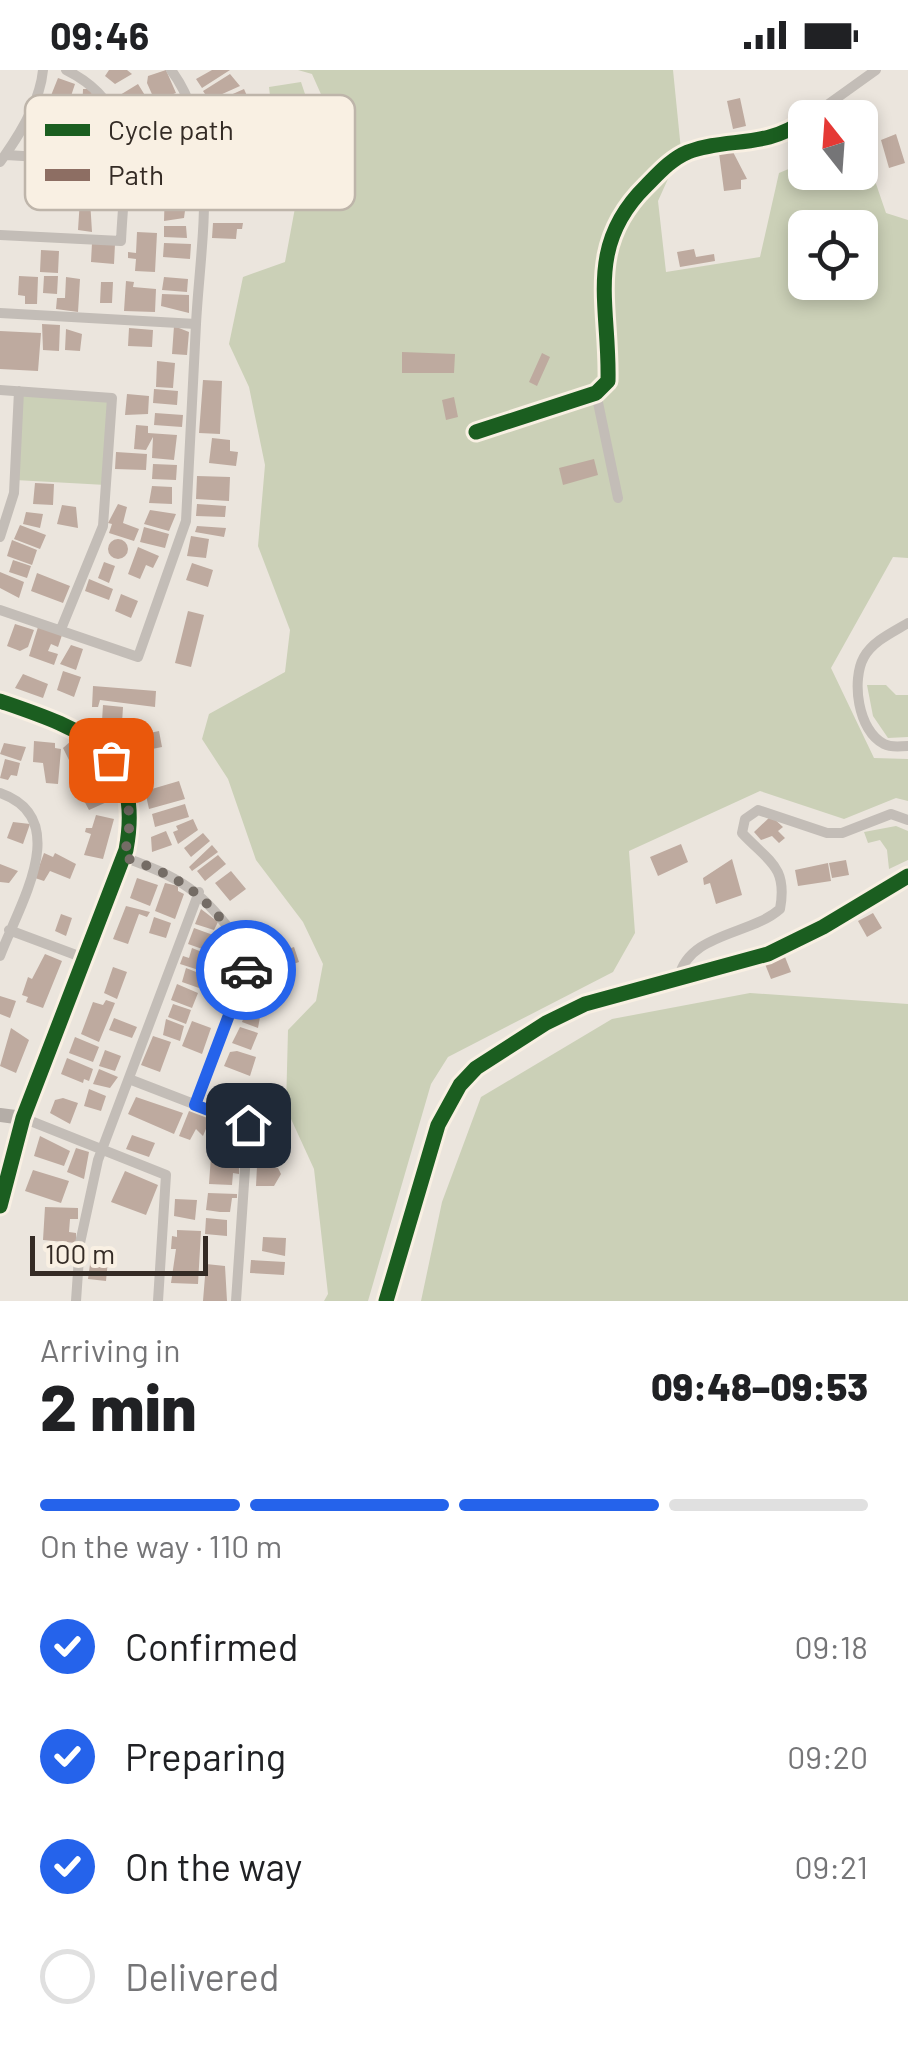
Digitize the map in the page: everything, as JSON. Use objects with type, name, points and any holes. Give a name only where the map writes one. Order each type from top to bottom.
[{"type":"street","points":[[37,95],[43,70]]},
{"type":"street","points":[[66,70],[104,95]]},
{"type":"street","points":[[171,70],[185,95]]},
{"type":"street","points":[[834,100],[876,70]]},
{"type":"street","points":[[3,158],[25,123]]},
{"type":"street","points":[[476,432],[596,393],[608,381],[601,294],[608,246],[619,218],[666,166],[688,152],[772,138],[788,129]]},
{"type":"street","points":[[0,234],[121,242],[122,210]]},
{"type":"street","points":[[0,610],[138,657],[186,521],[201,210]]},
{"type":"street","points":[[0,313],[196,324]]},
{"type":"street","points":[[0,390],[112,398],[102,526],[62,629]]},
{"type":"street","points":[[0,537],[14,493],[18,391]]},
{"type":"street","points":[[596,393],[618,498]]},
{"type":"street","points":[[908,623],[866,654],[857,677],[860,703],[871,732],[889,746],[908,746]]},
{"type":"street","points":[[0,701],[73,726],[93,740],[120,776],[129,814],[123,857],[23,1118],[0,1206]]},
{"type":"street","points":[[0,793],[19,800],[29,810],[40,840],[0,956]]},
{"type":"street","points":[[678,977],[682,964],[695,951],[780,909],[783,880],[777,865],[742,832],[745,820],[758,810],[826,833],[842,833],[890,814],[908,820]]},
{"type":"street","points":[[123,857],[164,872],[199,892],[251,957],[195,1105]]},
{"type":"street","points":[[386,1301],[438,1125],[460,1085],[476,1068],[546,1023],[614,994],[768,954],[823,928],[908,876]]},
{"type":"street","points":[[76,1301],[87,1200],[199,892]]},
{"type":"street","points":[[10,930],[84,958]]},
{"type":"street","points":[[129,1080],[248,1125],[236,1301]]},
{"type":"street","points":[[0,1116],[23,1118],[166,1175],[158,1301]]},
{"type":"green space","points":[[298,70],[673,70],[681,150],[658,201],[666,272],[760,257],[779,173],[788,169],[788,190],[878,190],[886,213],[908,220],[908,558],[893,557],[831,668],[874,758],[908,759],[908,801],[896,798],[844,819],[760,791],[629,851],[635,933],[613,972],[448,1057],[431,1084],[368,1301],[324,1301],[328,1294],[314,1169],[286,1108],[288,1030],[316,1001],[323,964],[303,922],[256,860],[228,779],[202,739],[209,714],[285,672],[290,630],[258,546],[265,465],[249,387],[229,344],[243,277],[285,262],[295,210],[355,210],[355,95],[321,95],[312,74]]},
{"type":"green space","points":[[301,82],[305,95],[270,95],[269,87]]},
{"type":"green space","points":[[19,391],[112,398],[106,485],[15,480]]},
{"type":"green space","points":[[867,685],[886,685],[896,695],[908,695],[908,737],[888,738],[873,716]]},
{"type":"green space","points":[[896,826],[908,831],[908,860],[889,869],[887,850],[880,840],[868,843],[864,832]]},
{"type":"green space","points":[[750,993],[908,1004],[908,1301],[421,1301],[442,1202],[481,1097],[612,1019]]},
{"type":"building","points":[[109,70],[127,70],[132,74],[115,84],[105,76]]},
{"type":"building","points":[[166,70],[176,93],[152,95],[148,76]]},
{"type":"building","points":[[212,70],[230,70],[202,88],[196,79]]},
{"type":"building","points":[[230,74],[240,86],[220,95],[206,95],[203,91]]},
{"type":"building","points":[[58,78],[75,84],[71,95],[51,95]]},
{"type":"building","points":[[138,84],[145,95],[120,95]]},
{"type":"building","points":[[740,98],[746,126],[733,129],[727,101]]},
{"type":"building","points":[[896,134],[905,163],[889,168],[881,140]]},
{"type":"building","points":[[732,150],[747,179],[741,180],[741,189],[724,191],[719,153]]},
{"type":"building","points":[[79,210],[91,210],[92,232],[78,230]]},
{"type":"building","points":[[164,210],[185,210],[184,218],[164,221]]},
{"type":"building","points":[[213,223],[243,223],[242,229],[237,229],[236,239],[212,238]]},
{"type":"building","points":[[164,226],[186,226],[187,238],[164,237]]},
{"type":"building","points":[[137,232],[157,233],[155,272],[135,271],[136,259],[128,258],[128,252],[136,253]]},
{"type":"building","points":[[92,243],[115,244],[114,264],[91,262]]},
{"type":"building","points":[[164,243],[191,244],[190,259],[163,257]]},
{"type":"building","points":[[694,249],[696,257],[714,254],[715,261],[680,267],[677,252]]},
{"type":"building","points":[[41,250],[59,251],[58,273],[40,272]]},
{"type":"building","points":[[19,276],[38,277],[37,304],[25,304],[25,296],[18,295]]},
{"type":"building","points":[[44,276],[58,276],[57,294],[43,293]]},
{"type":"building","points":[[66,277],[80,279],[78,312],[56,309],[57,298],[65,298]]},
{"type":"building","points":[[164,277],[188,279],[187,292],[162,290]]},
{"type":"building","points":[[126,281],[134,282],[133,287],[156,289],[155,312],[124,311]]},
{"type":"building","points":[[101,282],[113,282],[112,303],[100,303]]},
{"type":"building","points":[[162,294],[189,295],[189,313],[161,306]]},
{"type":"building","points":[[42,324],[60,325],[59,351],[43,350]]},
{"type":"building","points":[[174,326],[189,332],[187,355],[172,354]]},
{"type":"building","points":[[129,328],[153,330],[152,347],[128,346]]},
{"type":"building","points":[[66,329],[82,334],[80,351],[65,350]]},
{"type":"building","points":[[0,331],[41,333],[38,371],[0,369]]},
{"type":"building","points":[[402,352],[455,354],[454,373],[402,373]]},
{"type":"building","points":[[542,353],[550,357],[537,386],[529,382]]},
{"type":"building","points":[[157,361],[175,363],[173,388],[156,387]]},
{"type":"building","points":[[203,380],[222,381],[220,434],[199,433]]},
{"type":"building","points":[[154,389],[178,391],[177,405],[153,403]]},
{"type":"building","points":[[127,394],[149,396],[148,414],[125,415]]},
{"type":"building","points":[[454,397],[458,417],[446,420],[442,400]]},
{"type":"building","points":[[155,413],[183,415],[182,427],[154,425]]},
{"type":"building","points":[[136,425],[148,426],[148,433],[177,435],[174,460],[152,458],[153,437],[146,450],[134,449]]},
{"type":"building","points":[[212,438],[230,440],[230,451],[238,452],[236,466],[209,463]]},
{"type":"building","points":[[116,452],[147,454],[146,470],[115,469]]},
{"type":"building","points":[[594,459],[598,475],[563,485],[559,468]]},
{"type":"building","points":[[153,464],[177,465],[176,480],[152,479]]},
{"type":"building","points":[[197,476],[230,477],[229,501],[196,499]]},
{"type":"building","points":[[35,483],[54,484],[53,505],[33,504]]},
{"type":"building","points":[[152,486],[172,487],[172,504],[149,503]]},
{"type":"building","points":[[118,504],[127,507],[123,523],[139,529],[134,541],[109,533],[112,524],[108,523]]},
{"type":"building","points":[[197,504],[226,506],[225,517],[196,516]]},
{"type":"building","points":[[62,505],[76,507],[78,528],[57,524]]},
{"type":"building","points":[[150,510],[176,514],[169,531],[144,524]]},
{"type":"building","points":[[26,512],[43,514],[40,528],[23,524]]},
{"type":"building","points":[[20,525],[46,535],[40,549],[14,539]]},
{"type":"building","points":[[197,526],[226,528],[224,537],[195,532]]},
{"type":"building","points":[[144,527],[169,534],[165,548],[140,542]]},
{"type":"building","points":[[191,536],[209,539],[206,558],[187,556]]},
{"type":"building","points":[[118,539],[128,549],[118,559],[108,549]]},
{"type":"building","points":[[12,540],[37,550],[32,565],[7,556]]},
{"type":"building","points":[[138,547],[159,556],[153,568],[146,565],[140,579],[128,574]]},
{"type":"building","points":[[13,560],[31,566],[27,578],[9,572]]},
{"type":"building","points":[[104,562],[115,566],[109,583],[98,578]]},
{"type":"building","points":[[192,563],[213,570],[208,587],[186,580]]},
{"type":"building","points":[[0,572],[24,582],[19,598],[0,588]]},
{"type":"building","points":[[37,573],[70,586],[63,603],[31,591]]},
{"type":"building","points":[[89,579],[113,589],[109,600],[85,591]]},
{"type":"building","points":[[121,594],[138,601],[131,618],[115,611]]},
{"type":"building","points":[[188,611],[204,615],[191,667],[175,663]]},
{"type":"building","points":[[15,624],[34,630],[28,647],[20,651],[7,646]]},
{"type":"building","points":[[38,627],[62,635],[58,647],[51,644],[48,651],[58,654],[54,665],[29,656]]},
{"type":"building","points":[[71,645],[83,649],[76,670],[60,664]]},
{"type":"building","points":[[63,671],[81,677],[74,697],[57,690]]},
{"type":"building","points":[[23,674],[48,684],[43,698],[15,688]]},
{"type":"building","points":[[93,686],[156,691],[155,707],[100,700],[98,707],[92,707]]},
{"type":"building","points":[[103,705],[123,707],[122,723],[102,721]]},
{"type":"building","points":[[159,731],[162,747],[142,751],[140,735]]},
{"type":"building","points":[[34,741],[55,743],[55,748],[61,749],[58,784],[46,783],[43,763],[33,762]]},
{"type":"building","points":[[71,741],[87,756],[74,770],[63,748]]},
{"type":"building","points":[[4,743],[26,747],[21,761],[0,754]]},
{"type":"building","points":[[5,759],[20,763],[17,776],[11,775],[8,780],[0,778]]},
{"type":"building","points":[[94,768],[102,778],[109,801],[89,810],[81,795],[85,785],[80,774]]},
{"type":"building","points":[[179,781],[185,799],[149,809],[145,791]]},
{"type":"building","points":[[185,804],[189,817],[155,827],[152,814]]},
{"type":"building","points":[[96,815],[114,819],[103,859],[84,855],[91,834],[85,832],[86,828],[92,828]]},
{"type":"building","points":[[771,816],[783,827],[778,831],[785,838],[779,843],[772,836],[761,840],[754,832]]},
{"type":"building","points":[[193,819],[198,830],[178,844],[173,832],[178,830],[176,826]]},
{"type":"building","points":[[13,822],[30,824],[23,844],[7,838]]},
{"type":"building","points":[[166,831],[172,845],[152,852],[151,837]]},
{"type":"building","points":[[203,833],[210,841],[191,857],[184,848]]},
{"type":"building","points":[[681,844],[688,862],[658,876],[650,857]]},
{"type":"building","points":[[212,845],[218,852],[192,871],[189,867]]},
{"type":"building","points":[[44,853],[53,857],[55,853],[76,864],[70,879],[50,871],[44,881],[35,878]]},
{"type":"building","points":[[218,855],[226,864],[205,881],[197,871]]},
{"type":"building","points":[[732,859],[742,895],[716,904],[710,883],[704,885],[703,878]]},
{"type":"building","points":[[846,860],[849,875],[832,878],[829,863]]},
{"type":"building","points":[[828,863],[831,881],[798,886],[795,870]]},
{"type":"building","points":[[0,864],[18,871],[9,883],[0,882]]},
{"type":"building","points":[[231,871],[246,889],[230,901],[215,883]]},
{"type":"building","points":[[137,878],[158,885],[150,906],[130,898]]},
{"type":"building","points":[[165,883],[178,886],[184,894],[175,919],[155,911]]},
{"type":"building","points":[[126,906],[150,912],[147,917],[139,914],[128,944],[113,939]]},
{"type":"building","points":[[201,909],[218,922],[214,930],[195,924]]},
{"type":"building","points":[[873,913],[882,928],[867,937],[858,921]]},
{"type":"building","points":[[61,914],[72,918],[66,936],[55,931]]},
{"type":"building","points":[[154,917],[171,923],[166,938],[149,933]]},
{"type":"building","points":[[194,928],[213,935],[211,952],[188,944]]},
{"type":"building","points":[[294,947],[299,962],[279,969],[274,954]]},
{"type":"building","points":[[192,948],[212,956],[205,972],[180,964],[183,956],[189,958]]},
{"type":"building","points":[[45,954],[62,961],[43,1008],[26,1002],[28,997],[22,995],[28,977],[32,979]]},
{"type":"building","points":[[785,957],[791,972],[771,979],[765,964]]},
{"type":"building","points":[[113,967],[127,972],[117,999],[104,993]]},
{"type":"building","points":[[186,968],[204,975],[199,988],[182,982]]},
{"type":"building","points":[[264,968],[291,976],[286,988],[260,978]]},
{"type":"building","points":[[212,973],[229,979],[223,992],[206,986]]},
{"type":"building","points":[[255,981],[272,987],[265,1003],[249,997]]},
{"type":"building","points":[[177,984],[198,993],[192,1008],[171,1000]]},
{"type":"building","points":[[0,996],[16,1001],[10,1018],[0,1014]]},
{"type":"building","points":[[106,1000],[115,1003],[99,1042],[81,1034],[93,1002],[103,1005]]},
{"type":"building","points":[[250,1001],[262,1006],[258,1028],[242,1022]]},
{"type":"building","points":[[173,1004],[191,1010],[186,1024],[168,1017]]},
{"type":"building","points":[[114,1018],[137,1027],[132,1038],[109,1030]]},
{"type":"building","points":[[166,1019],[184,1026],[180,1041],[163,1035]]},
{"type":"building","points":[[192,1021],[211,1028],[202,1054],[182,1046]]},
{"type":"building","points":[[240,1027],[258,1033],[251,1050],[232,1043]]},
{"type":"building","points":[[11,1028],[29,1040],[16,1073],[0,1066]]},
{"type":"building","points":[[153,1036],[171,1042],[160,1072],[141,1065]]},
{"type":"building","points":[[75,1037],[99,1047],[93,1062],[69,1053]]},
{"type":"building","points":[[105,1050],[121,1056],[115,1071],[99,1066]]},
{"type":"building","points":[[230,1052],[256,1057],[250,1076],[224,1066]]},
{"type":"building","points":[[67,1058],[93,1069],[89,1081],[84,1079],[83,1083],[61,1074]]},
{"type":"building","points":[[99,1069],[118,1077],[110,1088],[93,1084]]},
{"type":"building","points":[[89,1089],[106,1096],[101,1111],[84,1106]]},
{"type":"building","points":[[136,1097],[183,1113],[174,1134],[128,1114]]},
{"type":"building","points":[[63,1098],[78,1103],[70,1124],[50,1113],[55,1100]]},
{"type":"building","points":[[189,1111],[210,1119],[203,1136],[196,1129],[190,1140],[179,1136]]},
{"type":"building","points":[[255,1130],[263,1130],[272,1162],[254,1161]]},
{"type":"building","points":[[132,1135],[155,1143],[149,1157],[126,1149]]},
{"type":"building","points":[[40,1136],[70,1151],[64,1166],[34,1156]]},
{"type":"building","points":[[76,1148],[89,1152],[84,1179],[67,1172]]},
{"type":"building","points":[[211,1156],[235,1158],[234,1167],[239,1167],[239,1174],[233,1173],[232,1185],[209,1184]]},
{"type":"building","points":[[257,1166],[278,1168],[281,1174],[274,1186],[256,1186]]},
{"type":"building","points":[[33,1170],[69,1181],[61,1203],[25,1191]]},
{"type":"building","points":[[125,1171],[158,1185],[146,1215],[111,1202]]},
{"type":"building","points":[[208,1193],[237,1194],[237,1198],[232,1198],[230,1212],[206,1210]]},
{"type":"building","points":[[175,1199],[197,1200],[195,1220],[174,1216]]},
{"type":"building","points":[[45,1207],[78,1208],[78,1219],[70,1219],[69,1232],[76,1233],[76,1243],[43,1240]]},
{"type":"building","points":[[206,1218],[227,1220],[227,1236],[205,1234]]},
{"type":"building","points":[[177,1230],[201,1231],[198,1284],[171,1283],[176,1249],[171,1249],[172,1236],[177,1237]]},
{"type":"building","points":[[263,1237],[286,1238],[285,1256],[262,1251]]},
{"type":"building","points":[[92,1250],[109,1250],[106,1281],[88,1279]]},
{"type":"building","points":[[251,1260],[285,1262],[284,1275],[250,1273]]},
{"type":"building","points":[[206,1264],[225,1266],[227,1301],[203,1301]]},
{"type":"cycle path","points":[[476,432],[596,393],[608,381],[604,278],[607,255],[627,209],[660,172],[688,152],[761,139],[788,130]]},
{"type":"cycle path","points":[[0,701],[55,721],[99,747],[115,765],[125,787],[129,815],[126,850],[23,1118],[0,1206]]},
{"type":"cycle path","points":[[386,1301],[438,1125],[460,1085],[476,1068],[546,1023],[585,1004],[768,954],[823,927],[908,876]]},
{"type":"way so far","points":[[111,760],[120,776],[129,814],[123,857],[174,876],[207,900],[251,957],[246,970]]},
{"type":"route","points":[[246,970],[195,1105],[248,1125]]}]
